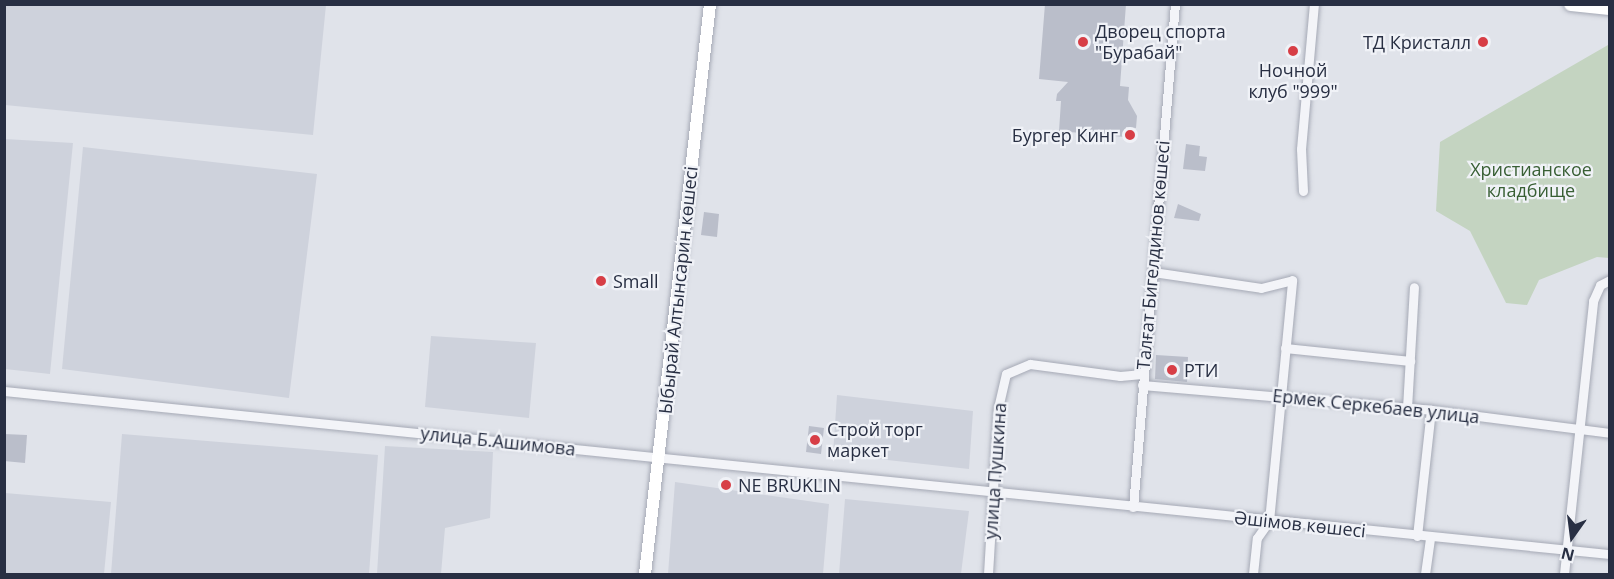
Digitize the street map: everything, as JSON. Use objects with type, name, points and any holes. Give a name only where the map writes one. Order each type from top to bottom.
[{"type":"highway","points":[[1571,4],[1610,8]]},
{"type":"main road","name":"Ыбырай Алтынсарин көшесі","points":[[645,574],[710,4]]},
{"type":"street","name":"Талғат Бигелдинов көшесі","points":[[1133,507],[1142,374],[1153,272],[1175,4]]},
{"type":"street","points":[[1303,191],[1301,150],[1314,4]]},
{"type":"street","points":[[1153,272],[1261,288],[1292,280],[1269,520],[1257,538],[1253,574]]},
{"type":"street","points":[[1564,574],[1593,301],[1607,282]]},
{"type":"street","points":[[1407,408],[1414,287]]},
{"type":"street","points":[[1285,348],[1410,361]]},
{"type":"street","name":"улица Пушкина","points":[[988,574],[991,494],[1001,386],[1010,370],[1030,364],[1120,376],[1142,374]]},
{"type":"street","name":"Ермек Серкебаев улица","points":[[1142,384],[1431,410],[1610,433]]},
{"type":"street","name":"улица Б.Ашимова","points":[[4,391],[991,494]]},
{"type":"street","points":[[1417,536],[1431,410]]},
{"type":"street","name":"Әшімов көшесі","points":[[991,494],[1610,554]]},
{"type":"street","points":[[1425,574],[1430,537]]},
{"type":"shaded area","points":[[4,5],[326,5],[313,135],[5,105]]},
{"type":"shaded area","points":[[5,139],[73,143],[50,374],[5,369]]},
{"type":"shaded area","points":[[83,147],[317,174],[289,398],[62,369]]},
{"type":"shaded area","points":[[431,336],[536,343],[529,418],[425,407]]},
{"type":"shaded area","points":[[837,395],[973,411],[969,469],[833,454]]},
{"type":"shaded area","points":[[122,434],[378,455],[369,574],[111,574]]},
{"type":"shaded area","points":[[385,446],[493,452],[490,518],[445,528],[441,574],[377,574]]},
{"type":"shaded area","points":[[675,482],[829,504],[823,574],[668,574]]},
{"type":"shaded area","points":[[5,493],[111,502],[104,574],[5,574]]},
{"type":"shaded area","points":[[845,499],[969,511],[961,574],[839,574]]},
{"type":"green space","name":"Христианское кладбище","points":[[1609,39],[1609,258],[1597,257],[1539,280],[1527,305],[1506,303],[1470,231],[1436,211],[1440,142],[1608,45]]},
{"type":"building","name":"Дворец спорта \"Бурабай\"","points":[[1045,4],[1126,4],[1120,86],[1129,87],[1128,100],[1137,116],[1136,128],[1126,127],[1125,137],[1059,131],[1061,101],[1056,101],[1057,94],[1068,82],[1039,79]]},
{"type":"building","points":[[1186,144],[1200,146],[1199,156],[1207,157],[1205,171],[1183,169]]},
{"type":"building","points":[[1178,204],[1201,214],[1199,221],[1174,218]]},
{"type":"building","points":[[704,212],[719,214],[717,237],[701,235]]},
{"type":"building","name":"РТИ","points":[[1156,355],[1188,357],[1187,382],[1155,379]]},
{"type":"building","name":"Строй торг маркет","points":[[809,426],[824,428],[821,454],[806,452]]},
{"type":"building","points":[[4,434],[27,435],[25,463],[4,461]]},
{"type":"place","name":"Дворец спорта \"Бурабай\"","points":[[1083,42]]},
{"type":"place","name":"ТД Кристалл","points":[[1483,42]]},
{"type":"place","name":"Ночной клуб \"999\"","points":[[1293,51]]},
{"type":"place","name":"Бургер Кинг","points":[[1130,135]]},
{"type":"place","name":"Small","points":[[601,281]]},
{"type":"place","name":"РТИ","points":[[1172,370]]},
{"type":"place","name":"Строй торг маркет","points":[[815,440]]},
{"type":"place","name":"NE BRUKLIN","points":[[726,485]]}]
